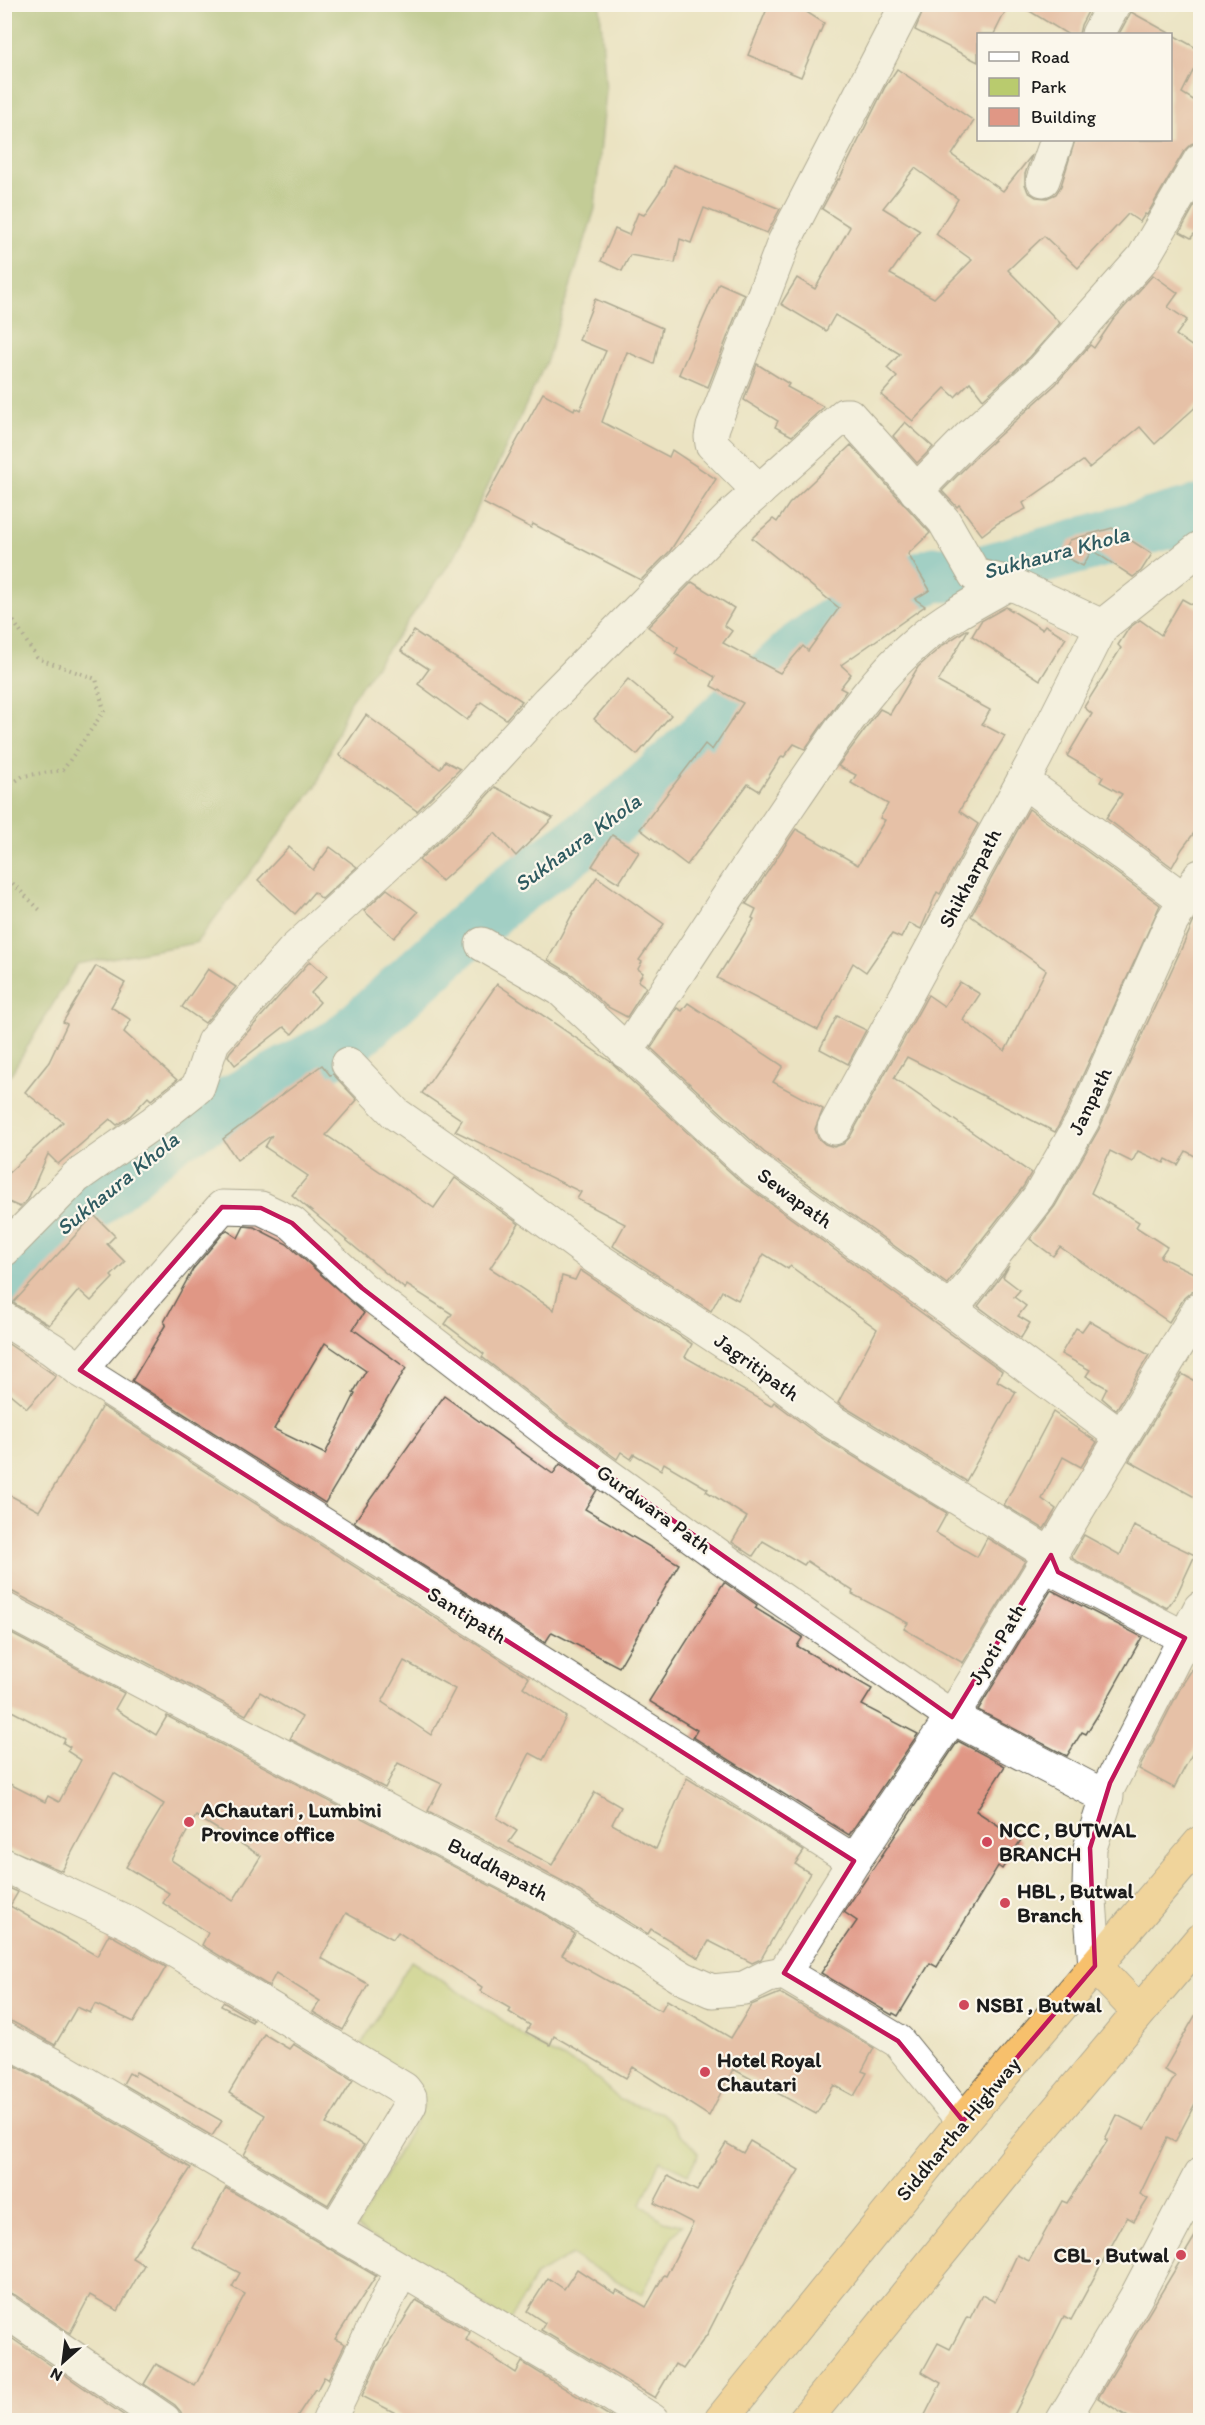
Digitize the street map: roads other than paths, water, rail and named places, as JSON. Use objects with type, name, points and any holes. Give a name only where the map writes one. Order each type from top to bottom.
[{"type":"highway","name":"Siddhartha Highway","points":[[722,2421],[963,2121],[1200,1843]]},
{"type":"highway","points":[[805,2421],[1018,2157],[1200,1940]]},
{"type":"highway","points":[[1095,1966],[1139,2012]]},
{"type":"street","points":[[759,491],[712,444],[713,427],[784,242],[907,4]]},
{"type":"street","points":[[1098,33],[1113,4]]},
{"type":"street","points":[[1043,180],[1057,141]]},
{"type":"street","points":[[916,491],[968,438],[1043,370],[1143,258],[1200,160]]},
{"type":"street","points":[[4,1250],[76,1177],[154,1122],[198,1087],[213,1042],[294,950],[461,796],[548,701],[734,513],[846,414],[944,521],[975,575],[1010,583],[1102,626],[1200,548]]},
{"type":"street","points":[[626,1052],[759,849],[863,701],[895,664],[922,638],[965,609],[1010,583]]},
{"type":"street","name":"Shikharpath","points":[[834,1128],[1023,781],[1102,626]]},
{"type":"street","points":[[1023,781],[1193,888]]},
{"type":"street","name":"Janpath","points":[[951,1310],[1039,1197],[1077,1130],[1171,923],[1193,888]]},
{"type":"street","name":"Sewapath","points":[[482,944],[560,989],[752,1167],[1122,1437]]},
{"type":"street","name":"Jagritipath","points":[[348,1064],[396,1114],[596,1258],[739,1352],[828,1419],[1051,1556],[1058,1572],[1185,1638]]},
{"type":"street","name":"Gurdwara Path","points":[[80,1370],[222,1207],[261,1208],[292,1224],[362,1288],[552,1435],[729,1563],[952,1717],[1104,1796]]},
{"type":"street","name":"Jyoti Path","points":[[784,1973],[854,1861],[952,1717],[1200,1308]]},
{"type":"street","name":"Santipath","points":[[10,1323],[52,1349],[80,1370],[854,1861]]},
{"type":"street","points":[[1095,1966],[1089,1888],[1090,1848],[1107,1796],[1104,1796],[1200,1608]]},
{"type":"street","name":"Buddhapath","points":[[4,1609],[555,1899],[683,1978],[712,1990],[744,1988],[768,1976],[784,1973]]},
{"type":"street","points":[[4,1865],[129,1923],[404,2089],[410,2097],[410,2105],[334,2231]]},
{"type":"street","points":[[784,1973],[898,2041],[963,2121]]},
{"type":"street","points":[[4,2040],[61,2069],[575,2372],[652,2421]]},
{"type":"street","points":[[1063,2421],[1136,2297],[1200,2175]]},
{"type":"street","points":[[329,2421],[401,2271]]},
{"type":"street","points":[[4,2310],[164,2421]]},
{"type":"waterway","name":"Sukhaura Khola","points":[[4,1282],[22,1262],[172,1135],[343,1044],[506,895],[626,809],[801,649],[871,598],[936,574],[975,575],[1200,512]]},
{"type":"place","name":"AChautari , Lumbini Province office","points":[[189,1822]]},
{"type":"place","name":"NCC , BUTWAL BRANCH","points":[[987,1842]]},
{"type":"place","name":"HBL , Butwal Branch","points":[[1005,1903]]},
{"type":"place","name":"NSBI , Butwal","points":[[964,2005]]},
{"type":"place","name":"Hotel Royal Chautari","points":[[705,2072]]},
{"type":"place","name":"CBL , Butwal","points":[[1181,2255]]}]
